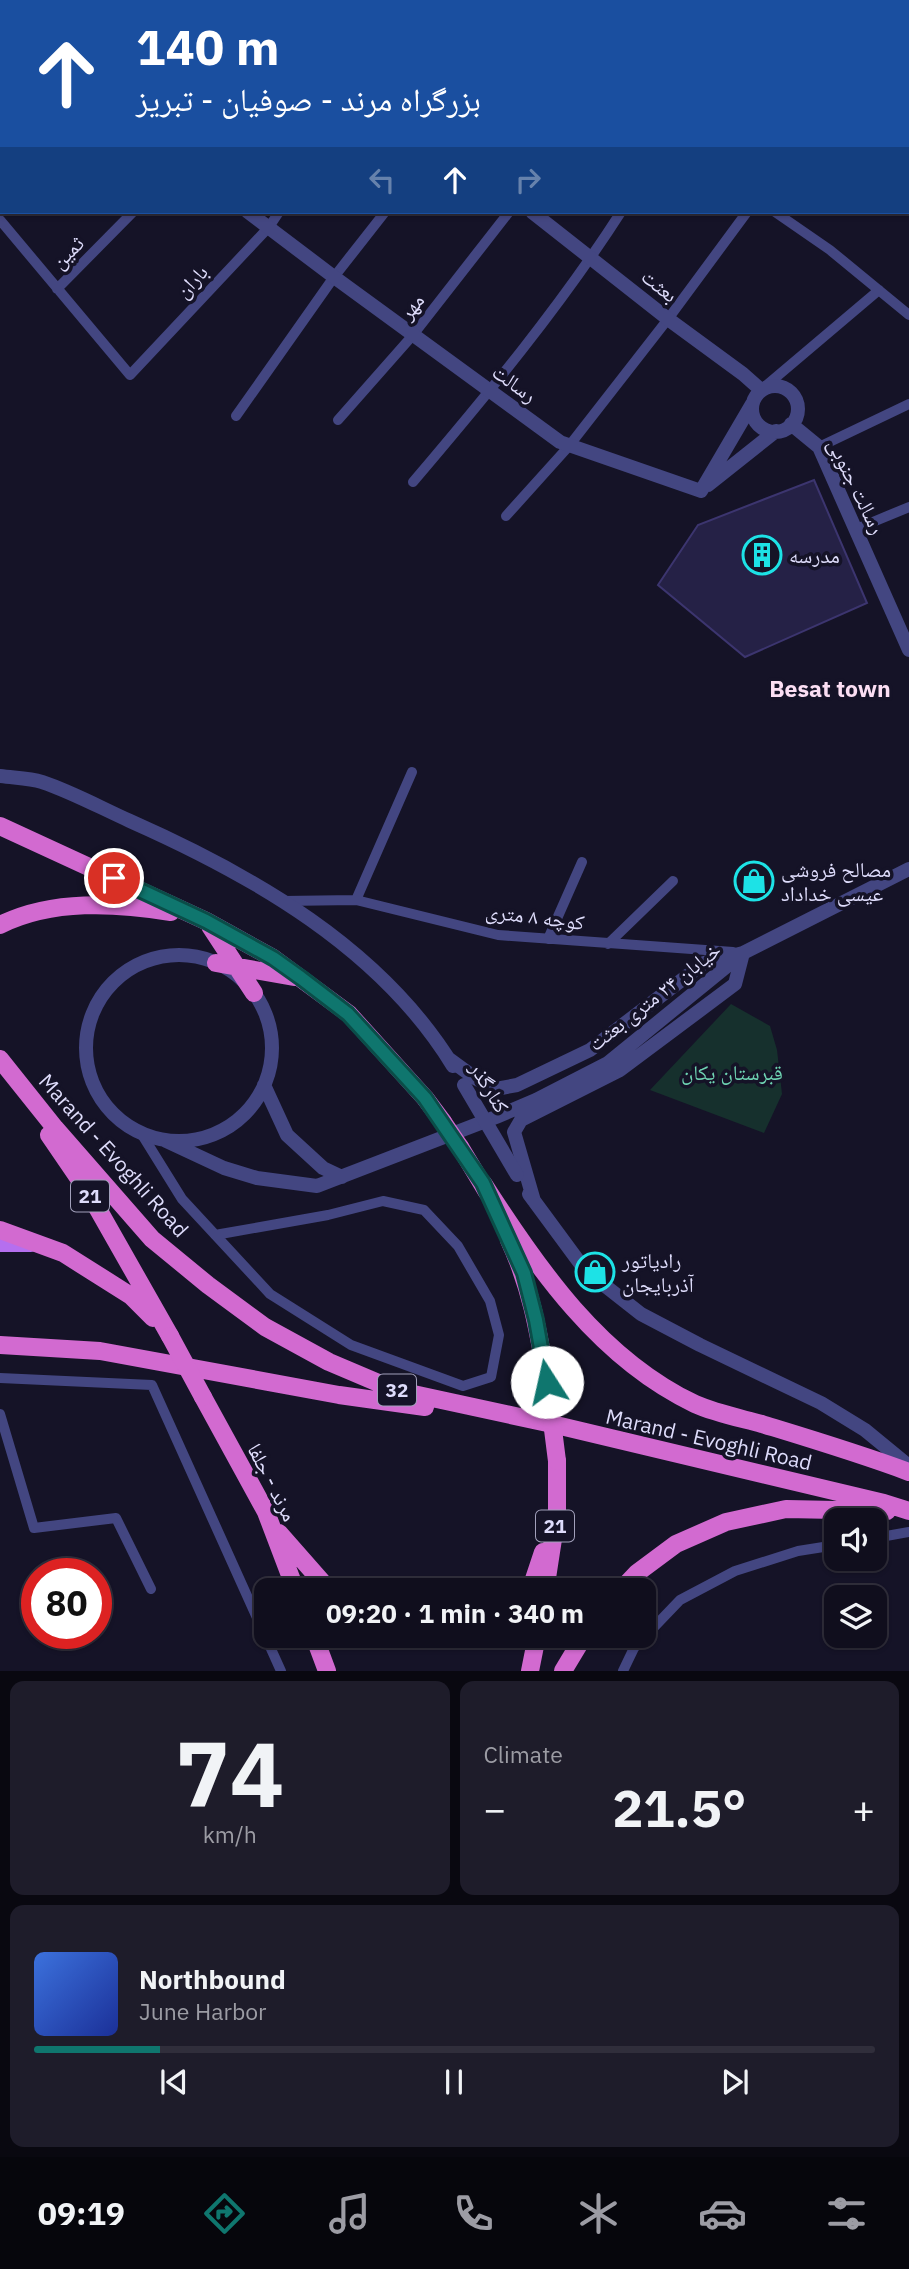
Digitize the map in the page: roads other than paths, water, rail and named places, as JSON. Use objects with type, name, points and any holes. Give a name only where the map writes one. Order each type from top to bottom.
[{"type":"highway","name":"21","points":[[0,825],[206,921],[273,958],[348,1014],[425,1098],[443,1122],[483,1183],[524,1273],[536,1320],[557,1461],[556,1513],[547,1578]]},
{"type":"highway","points":[[0,925],[45,908],[95,905],[150,909],[184,915],[206,921],[254,993]]},
{"type":"highway","points":[[216,963],[301,978]]},
{"type":"highway","name":"21","points":[[0,1061],[90,1195],[170,1336]]},
{"type":"highway","name":"Marand - Evoghli Road","points":[[0,1061],[152,1239],[208,1285],[265,1326],[329,1362],[395,1390],[551,1424],[909,1511]]},
{"type":"highway","name":"Marand - Evoghli Road","points":[[483,1183],[526,1251],[572,1308],[648,1376],[696,1404],[863,1455],[909,1472]]},
{"type":"highway","points":[[0,1230],[63,1253],[121,1289],[170,1336]]},
{"type":"highway","name":"مرند - جلفا","points":[[170,1336],[270,1522],[291,1578]]},
{"type":"highway","points":[[0,1345],[100,1351],[339,1395],[551,1424]]},
{"type":"highway","points":[[632,1578],[676,1544],[726,1521],[786,1509],[909,1511]]},
{"type":"highway","points":[[534,1578],[556,1513]]},
{"type":"highway","points":[[270,1522],[319,1578]]},
{"type":"highway","points":[[318,1648],[327,1671]]},
{"type":"highway","points":[[530,1671],[535,1648]]},
{"type":"highway","points":[[563,1671],[577,1648]]},
{"type":"main road","points":[[0,1242],[32,1243]]},
{"type":"street","name":"ثمین","points":[[57,289],[131,214]]},
{"type":"street","name":"رسالت","points":[[251,214],[560,442],[701,491]]},
{"type":"street","name":"باران","points":[[57,289],[130,375],[269,227],[278,214]]},
{"type":"street","points":[[236,416],[334,277],[383,214]]},
{"type":"street","name":"مهر","points":[[338,420],[413,335],[507,214]]},
{"type":"street","name":"بعثت","points":[[535,214],[761,390]]},
{"type":"street","points":[[414,482],[490,392],[592,257],[620,214]]},
{"type":"street","points":[[506,516],[569,446],[746,214]]},
{"type":"street","points":[[778,214],[830,250],[909,315]]},
{"type":"street","points":[[0,220],[57,289]]},
{"type":"street","points":[[701,491],[761,390],[879,290]]},
{"type":"street","points":[[701,491],[776,431],[791,424],[797,409],[792,393],[777,386],[761,390]]},
{"type":"street","points":[[752,404],[755,420],[761,426],[776,431]]},
{"type":"street","points":[[819,447],[909,404]]},
{"type":"street","name":"رسالت جنوبی","points":[[791,424],[819,447],[856,530],[904,623],[909,650]]},
{"type":"street","points":[[856,530],[909,507]]},
{"type":"street","points":[[356,900],[412,772]]},
{"type":"street","name":"کنارگذر","points":[[0,776],[41,782],[178,842],[283,901],[379,975],[423,1022],[449,1059],[517,1175],[585,1270],[641,1314],[821,1403],[864,1430],[909,1466]]},
{"type":"street","points":[[892,877],[909,861]]},
{"type":"street","points":[[548,939],[582,862]]},
{"type":"street","name":"خیابان ۲۴ متری بعثت","points":[[164,1140],[224,1168],[257,1178],[317,1186],[342,1177],[536,1100],[608,1063],[743,953],[892,877],[909,871]]},
{"type":"street","points":[[608,944],[673,881]]},
{"type":"street","name":"کوچه ۸ متری","points":[[283,901],[356,900],[498,935],[743,953]]},
{"type":"street","points":[[449,1059],[496,1089],[517,1085],[590,1050],[704,962],[743,953],[736,984],[621,1070],[521,1120],[514,1132],[534,1201]]},
{"type":"street","points":[[169,956],[193,956],[216,963],[237,976],[254,993],[265,1014],[271,1038],[271,1062],[264,1085],[251,1106],[234,1123],[212,1135],[189,1141],[164,1140],[141,1133],[120,1121],[103,1103],[92,1082],[86,1058],[86,1034],[93,1011],[106,990],[124,973],[145,962],[169,956]]},
{"type":"street","points":[[264,1085],[287,1135],[323,1168],[342,1177]]},
{"type":"street","points":[[141,1133],[182,1199],[215,1235],[270,1294],[351,1345],[463,1386],[491,1377],[499,1335],[491,1301],[458,1247],[424,1210],[383,1201],[328,1215],[215,1235]]},
{"type":"street","points":[[0,1378],[152,1385],[281,1671]]},
{"type":"street","points":[[0,1414],[34,1528],[116,1518],[151,1589]]},
{"type":"street","points":[[887,1536],[909,1532]]},
{"type":"street","points":[[623,1671],[634,1648],[680,1600],[735,1571],[798,1551],[824,1547]]},
{"type":"place","name":"مدرسه","points":[[762,555]]},
{"type":"place","name":"مصالح فروشی عیسی خداداد","points":[[754,881]]},
{"type":"place","name":"رادیاتور آذربایجان","points":[[595,1272]]},
{"type":"district","name":"Besat town","points":[[830,688]]},
{"type":"park label","name":"قبرستان یکان","points":[[732,1072]]}]
